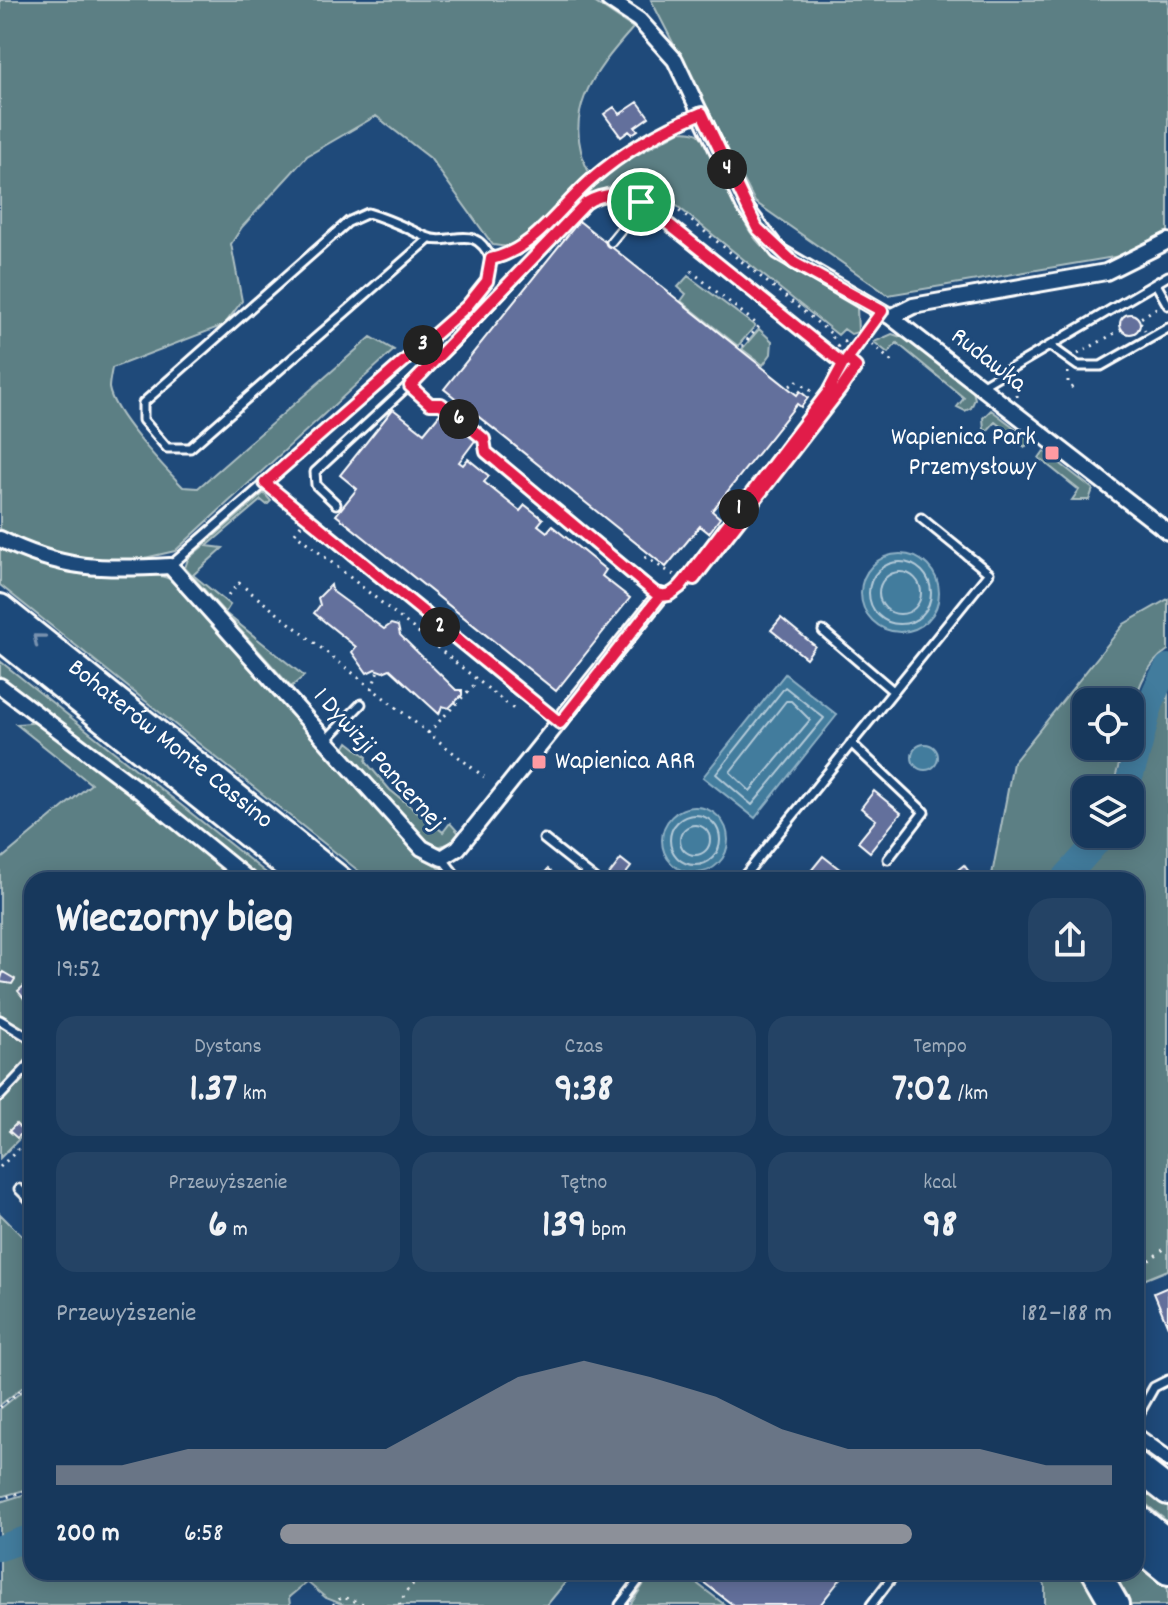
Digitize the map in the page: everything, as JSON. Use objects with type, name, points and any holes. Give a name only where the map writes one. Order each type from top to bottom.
[{"type":"highway","name":"Bohaterów Monte Cassino","points":[[0,608],[329,872]]},
{"type":"highway","name":"Bohaterów Monte Cassino","points":[[0,636],[296,872]]},
{"type":"highway","points":[[1144,1472],[1168,1491]]},
{"type":"highway","points":[[1144,1524],[1168,1543]]},
{"type":"highway","points":[[1144,1552],[1168,1571]]},
{"type":"highway","points":[[1101,1580],[1115,1605]]},
{"type":"street","name":"Rudawka","points":[[609,0],[658,39],[675,60],[757,228],[794,263],[886,314],[1168,532]]},
{"type":"street","name":"Rudawka","points":[[886,314],[913,306],[1106,272],[1168,241]]},
{"type":"street","points":[[0,539],[39,557],[72,566],[106,570],[170,566]]},
{"type":"street","name":"1 Dywizji Pancernej","points":[[170,566],[422,848],[442,858],[458,848],[660,596]]},
{"type":"street","points":[[0,686],[141,792],[239,872]]},
{"type":"street","points":[[1144,1442],[1168,1459]]},
{"type":"lane","points":[[491,259],[526,244],[592,179],[665,129],[702,113]]},
{"type":"lane","points":[[336,504],[316,485],[315,472],[410,386],[586,203],[603,195],[616,195],[644,204],[845,362]]},
{"type":"lane","points":[[611,242],[644,204]]},
{"type":"lane","points":[[170,566],[467,306],[487,281],[491,259],[486,248],[470,238],[429,239],[402,222],[368,213],[348,222],[143,403],[143,420],[167,448],[190,448],[429,239]]},
{"type":"lane","points":[[981,386],[1168,276]]},
{"type":"lane","points":[[1156,284],[1168,305]]},
{"type":"lane","points":[[410,386],[430,404],[441,404],[484,439],[486,452],[660,596],[669,595],[689,575],[822,400],[845,362],[886,314]]},
{"type":"lane","points":[[1050,346],[1070,362],[1087,368],[1101,366],[1168,328]]},
{"type":"lane","points":[[265,483],[560,723]]},
{"type":"lane","points":[[747,872],[989,573],[921,518]]},
{"type":"lane","points":[[823,631],[893,691]]},
{"type":"lane","points":[[327,739],[361,704]]},
{"type":"lane","points":[[851,743],[924,812],[888,859]]},
{"type":"lane","points":[[544,839],[586,872]]},
{"type":"lane","points":[[442,858],[453,872]]},
{"type":"lane","points":[[0,1020],[24,1035]]},
{"type":"lane","points":[[0,1096],[24,1070]]},
{"type":"lane","points":[[19,1189],[24,1194]]},
{"type":"lane","points":[[1144,1403],[1148,1395],[1168,1380]]},
{"type":"lane","points":[[620,1605],[639,1580]]},
{"type":"lane","points":[[871,1605],[890,1580]]},
{"type":"path","points":[[644,204],[652,189],[834,336],[830,347],[845,362]]},
{"type":"path","points":[[691,271],[759,326],[742,346]]},
{"type":"path","points":[[1074,389],[1068,384],[1070,377],[1065,368],[1124,328]]},
{"type":"path","points":[[1021,373],[1016,389],[1022,406]]},
{"type":"path","points":[[790,386],[795,381],[801,382],[822,400]]},
{"type":"path","points":[[295,533],[516,711]]},
{"type":"path","points":[[645,557],[672,577],[679,568],[689,575]]},
{"type":"path","points":[[228,595],[239,583],[484,777]]},
{"type":"path","points":[[372,689],[378,670]]},
{"type":"path","points":[[428,733],[478,680]]},
{"type":"path","points":[[0,1167],[24,1144]]},
{"type":"path","points":[[1144,1264],[1168,1246]]},
{"type":"path","points":[[0,1407],[24,1388]]},
{"type":"path","points":[[0,1499],[24,1492]]},
{"type":"path","points":[[399,1605],[409,1587],[419,1580]]},
{"type":"path","points":[[333,1605],[342,1597],[367,1605]]},
{"type":"green space","points":[[0,0],[591,0],[633,28],[593,79],[585,96],[578,133],[590,175],[535,229],[508,247],[493,245],[430,158],[376,116],[307,156],[242,227],[231,244],[242,301],[224,325],[112,368],[109,388],[113,399],[140,440],[183,487],[198,488],[371,337],[394,350],[175,551],[123,563],[47,553],[0,529]]},
{"type":"green space","points":[[651,0],[1168,0],[1168,235],[1132,254],[888,295],[755,202]]},
{"type":"green space","points":[[680,131],[696,133],[704,140],[745,224],[762,247],[789,266],[845,296],[857,307],[858,332],[851,334],[844,329],[838,335],[652,186],[644,191],[611,186],[576,202],[619,165]]},
{"type":"green space","points":[[688,276],[755,326],[738,346],[681,301],[686,294],[678,287]]},
{"type":"green space","points":[[759,329],[772,341],[771,354],[763,365],[742,349]]},
{"type":"green space","points":[[892,334],[907,339],[973,391],[975,399],[971,408],[965,411],[957,407],[964,398],[897,343],[888,353],[874,342]]},
{"type":"green space","points":[[991,410],[1031,440],[1025,447],[995,422],[987,431],[984,429],[983,418]]},
{"type":"green space","points":[[1044,451],[1093,489],[1089,500],[1072,500],[1079,490],[1039,458]]},
{"type":"green space","points":[[264,493],[271,501],[267,505],[261,500],[207,546],[223,548],[193,575],[230,605],[225,613],[185,568],[188,559]]},
{"type":"green space","points":[[0,546],[33,562],[67,572],[158,575],[178,583],[391,822],[444,872],[360,872],[0,585]]},
{"type":"green space","points":[[1168,599],[1168,650],[1153,664],[1139,688],[1073,688],[1124,624]]},
{"type":"green space","points":[[225,613],[304,676],[291,687]]},
{"type":"green space","points":[[0,661],[265,872],[245,872],[0,679]]},
{"type":"green space","points":[[1168,688],[1168,1270],[1144,1280],[1144,872],[1085,872],[1105,848],[1144,848],[1144,776],[1138,776],[1154,720]]},
{"type":"green space","points":[[1072,689],[1072,760],[1120,760],[1116,776],[1072,776],[1072,848],[1077,848],[1055,872],[993,872],[1013,763]]},
{"type":"green space","points":[[44,722],[231,872],[24,872],[24,1134],[0,1158],[0,860],[91,784],[16,724]]},
{"type":"green space","points":[[348,742],[367,757],[366,762],[390,790],[443,832],[450,823],[459,833],[456,841],[438,847],[425,839],[344,749]]},
{"type":"green space","points":[[0,1214],[24,1238],[24,1386],[0,1405]]},
{"type":"green space","points":[[24,1390],[24,1490],[0,1497],[0,1409]]},
{"type":"green space","points":[[1144,1487],[1168,1506],[1168,1522],[1144,1502]]},
{"type":"green space","points":[[24,1494],[24,1531],[0,1538],[0,1502]]},
{"type":"green space","points":[[24,1547],[24,1580],[567,1580],[547,1605],[344,1605],[326,1598],[307,1582],[289,1597],[290,1605],[0,1605],[0,1556]]},
{"type":"green space","points":[[1144,1570],[1168,1589],[1168,1605],[1127,1605],[1112,1580],[1144,1580]]},
{"type":"green space","points":[[647,1580],[692,1580],[725,1605],[630,1605]]},
{"type":"green space","points":[[1041,1580],[1091,1580],[1107,1605],[1045,1605],[1045,1585]]},
{"type":"water","points":[[900,554],[915,557],[928,565],[936,578],[939,593],[936,608],[928,621],[915,629],[900,632],[885,629],[872,621],[864,608],[861,593],[864,578],[872,565],[885,557]]},
{"type":"water","points":[[785,674],[837,715],[755,818],[703,777]]},
{"type":"water","points":[[925,744],[934,748],[938,757],[934,766],[925,770],[916,766],[912,757],[916,748]]},
{"type":"water","points":[[695,807],[708,810],[718,817],[727,834],[727,846],[722,858],[713,867],[701,872],[682,870],[672,863],[665,853],[662,840],[665,827],[672,817],[682,810]]},
{"type":"building","points":[[638,102],[649,117],[635,127],[638,130],[632,134],[629,131],[621,137],[604,114],[614,107],[620,114]]},
{"type":"building","points":[[579,221],[797,395],[800,391],[808,398],[801,407],[797,404],[712,511],[720,518],[709,533],[700,526],[666,567],[444,389]]},
{"type":"building","points":[[1130,314],[1137,317],[1140,324],[1137,331],[1130,334],[1123,331],[1120,324],[1123,317]]},
{"type":"building","points":[[393,409],[424,433],[443,410],[477,438],[459,462],[463,465],[468,459],[489,476],[484,482],[520,511],[525,505],[543,519],[538,525],[547,532],[552,526],[606,570],[602,576],[630,598],[556,691],[336,515],[357,489],[340,475]]},
{"type":"building","points":[[331,585],[332,591],[384,629],[391,624],[398,626],[400,635],[456,690],[462,690],[462,695],[449,708],[442,706],[439,714],[390,669],[383,672],[375,669],[367,673],[352,652],[356,647],[314,613],[320,605],[318,598]]},
{"type":"building","points":[[781,618],[815,646],[806,658],[771,630]]},
{"type":"building","points":[[874,791],[901,813],[870,852],[858,842],[876,820],[861,808]]},
{"type":"building","points":[[823,856],[842,871],[841,872],[810,872]]},
{"type":"building","points":[[621,859],[631,867],[627,872],[611,872]]},
{"type":"building","points":[[964,865],[969,872],[955,872]]},
{"type":"building","points":[[3,972],[15,979],[12,984],[0,982]]},
{"type":"building","points":[[16,1124],[23,1132],[17,1138],[9,1131]]},
{"type":"building","points":[[1168,1287],[1168,1327],[1154,1293]]},
{"type":"building","points":[[700,1580],[840,1580],[820,1605],[733,1605]]},
{"type":"waterway","points":[[1130,776],[1153,696],[1168,667]]},
{"type":"waterway","points":[[1070,872],[1092,848]]},
{"type":"waterway","points":[[0,1548],[24,1540]]},
{"type":"place","name":"Wapienica Park Przemysłowy","points":[[1052,453]]},
{"type":"place","name":"Wapienica ARR","points":[[539,762]]},
{"type":"route","points":[[641,202],[627,195],[603,195],[586,203],[410,386],[430,404],[441,404],[484,439],[486,452],[654,592],[660,596],[669,595],[689,575],[694,579],[841,389],[856,367],[847,359],[882,311],[794,263],[757,228],[702,113],[665,129],[592,179],[526,244],[491,259],[487,281],[467,306],[265,483],[560,723],[660,596],[669,595],[680,587],[828,392],[843,364],[641,202]]}]
